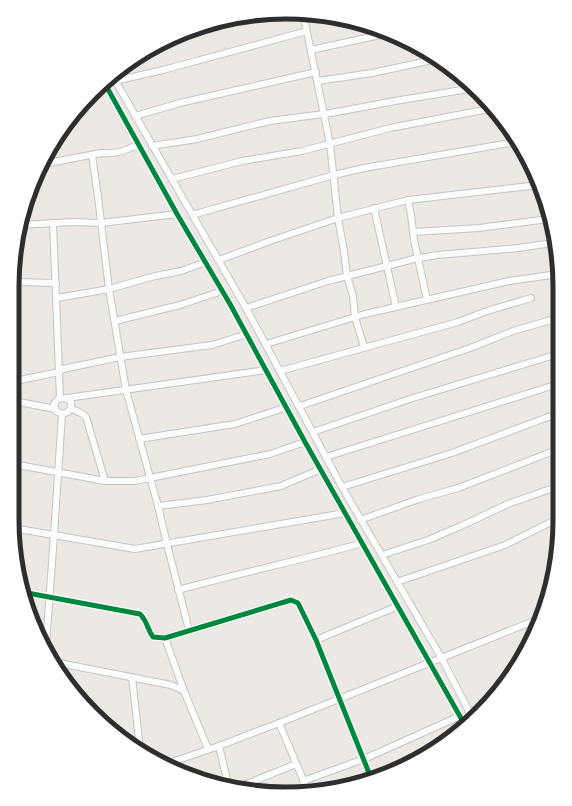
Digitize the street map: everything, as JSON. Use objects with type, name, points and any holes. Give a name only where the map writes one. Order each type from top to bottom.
[{"type":"street","points":[[305,20],[330,144],[338,218],[347,276],[353,296],[355,317],[364,347]]},
{"type":"street","points":[[119,77],[163,70],[307,31]]},
{"type":"street","points":[[311,50],[378,35]]},
{"type":"street","points":[[318,81],[372,73],[429,61]]},
{"type":"street","points":[[135,116],[180,103],[316,72]]},
{"type":"street","points":[[115,80],[246,308],[360,520],[382,554],[469,712],[474,710]]},
{"type":"street","points":[[107,88],[177,214],[247,334],[305,442],[462,721]]},
{"type":"street","points":[[152,146],[197,139],[270,120],[324,114],[467,89]]},
{"type":"street","points":[[172,179],[242,161],[302,151],[390,128],[486,109]]},
{"type":"street","points":[[192,215],[364,168],[511,143]]},
{"type":"street","points":[[50,163],[124,151],[139,144]]},
{"type":"street","points":[[92,155],[109,289],[126,390],[158,506],[189,630]]},
{"type":"street","points":[[219,260],[338,218],[374,208],[408,200],[534,186]]},
{"type":"street","points":[[408,200],[427,300]]},
{"type":"street","points":[[374,208],[396,308]]},
{"type":"street","points":[[26,225],[101,223],[177,214]]},
{"type":"street","points":[[413,232],[479,228],[545,219]]},
{"type":"street","points":[[53,223],[59,372],[64,398],[71,402],[71,408],[68,412],[62,414],[57,413],[55,409],[55,402],[64,398],[266,370]]},
{"type":"street","points":[[246,308],[347,276],[418,258],[550,244]]},
{"type":"street","points":[[56,298],[109,289],[155,276],[181,271],[206,262]]},
{"type":"street","points":[[266,344],[355,317],[509,281],[552,275]]},
{"type":"street","points":[[19,282],[56,283]]},
{"type":"street","points":[[115,321],[180,305],[222,291]]},
{"type":"street","points":[[280,371],[458,322],[487,311],[531,298]]},
{"type":"street","points":[[300,406],[470,348],[513,331],[553,319]]},
{"type":"street","points":[[19,380],[120,357],[212,345],[247,334]]},
{"type":"street","points":[[313,432],[413,398],[553,356]]},
{"type":"street","points":[[326,457],[553,386]]},
{"type":"street","points":[[19,402],[55,409]]},
{"type":"street","points":[[139,439],[235,424],[287,407]]},
{"type":"street","points":[[71,408],[86,417],[105,481]]},
{"type":"street","points":[[47,637],[62,414]]},
{"type":"street","points":[[342,487],[452,453],[553,415]]},
{"type":"street","points":[[19,465],[105,481],[135,481],[270,454],[305,442]]},
{"type":"street","points":[[360,520],[419,499],[458,488],[553,451]]},
{"type":"street","points":[[158,506],[207,500],[281,486],[321,470]]},
{"type":"street","points":[[382,554],[428,540],[508,504],[553,488]]},
{"type":"street","points":[[20,529],[135,549],[345,513]]},
{"type":"street","points":[[397,582],[505,545],[553,521]]},
{"type":"street","points":[[178,590],[266,567],[306,559],[363,543]]},
{"type":"street","points":[[29,594],[140,614],[145,619],[153,637],[165,638],[291,600],[298,603],[316,640],[370,774]]},
{"type":"street","points":[[316,640],[398,606]]},
{"type":"street","points":[[173,761],[219,746],[278,723],[533,621]]},
{"type":"street","points":[[165,638],[184,691],[208,749]]},
{"type":"street","points":[[61,663],[171,685],[184,691]]},
{"type":"street","points":[[132,677],[139,743]]},
{"type":"street","points":[[303,781],[364,758],[460,716]]},
{"type":"street","points":[[278,723],[305,786]]},
{"type":"street","points":[[219,746],[227,780]]},
{"type":"street","points":[[246,784],[296,764]]},
{"type":"railway","points":[[109,86],[306,439],[464,719]]},
{"type":"cycle path","points":[[107,88],[177,214],[230,304],[305,442],[462,721]]},
{"type":"cycle path","points":[[29,593],[140,614],[145,620],[153,637],[165,638],[291,600],[298,603],[316,640],[369,774]]}]
